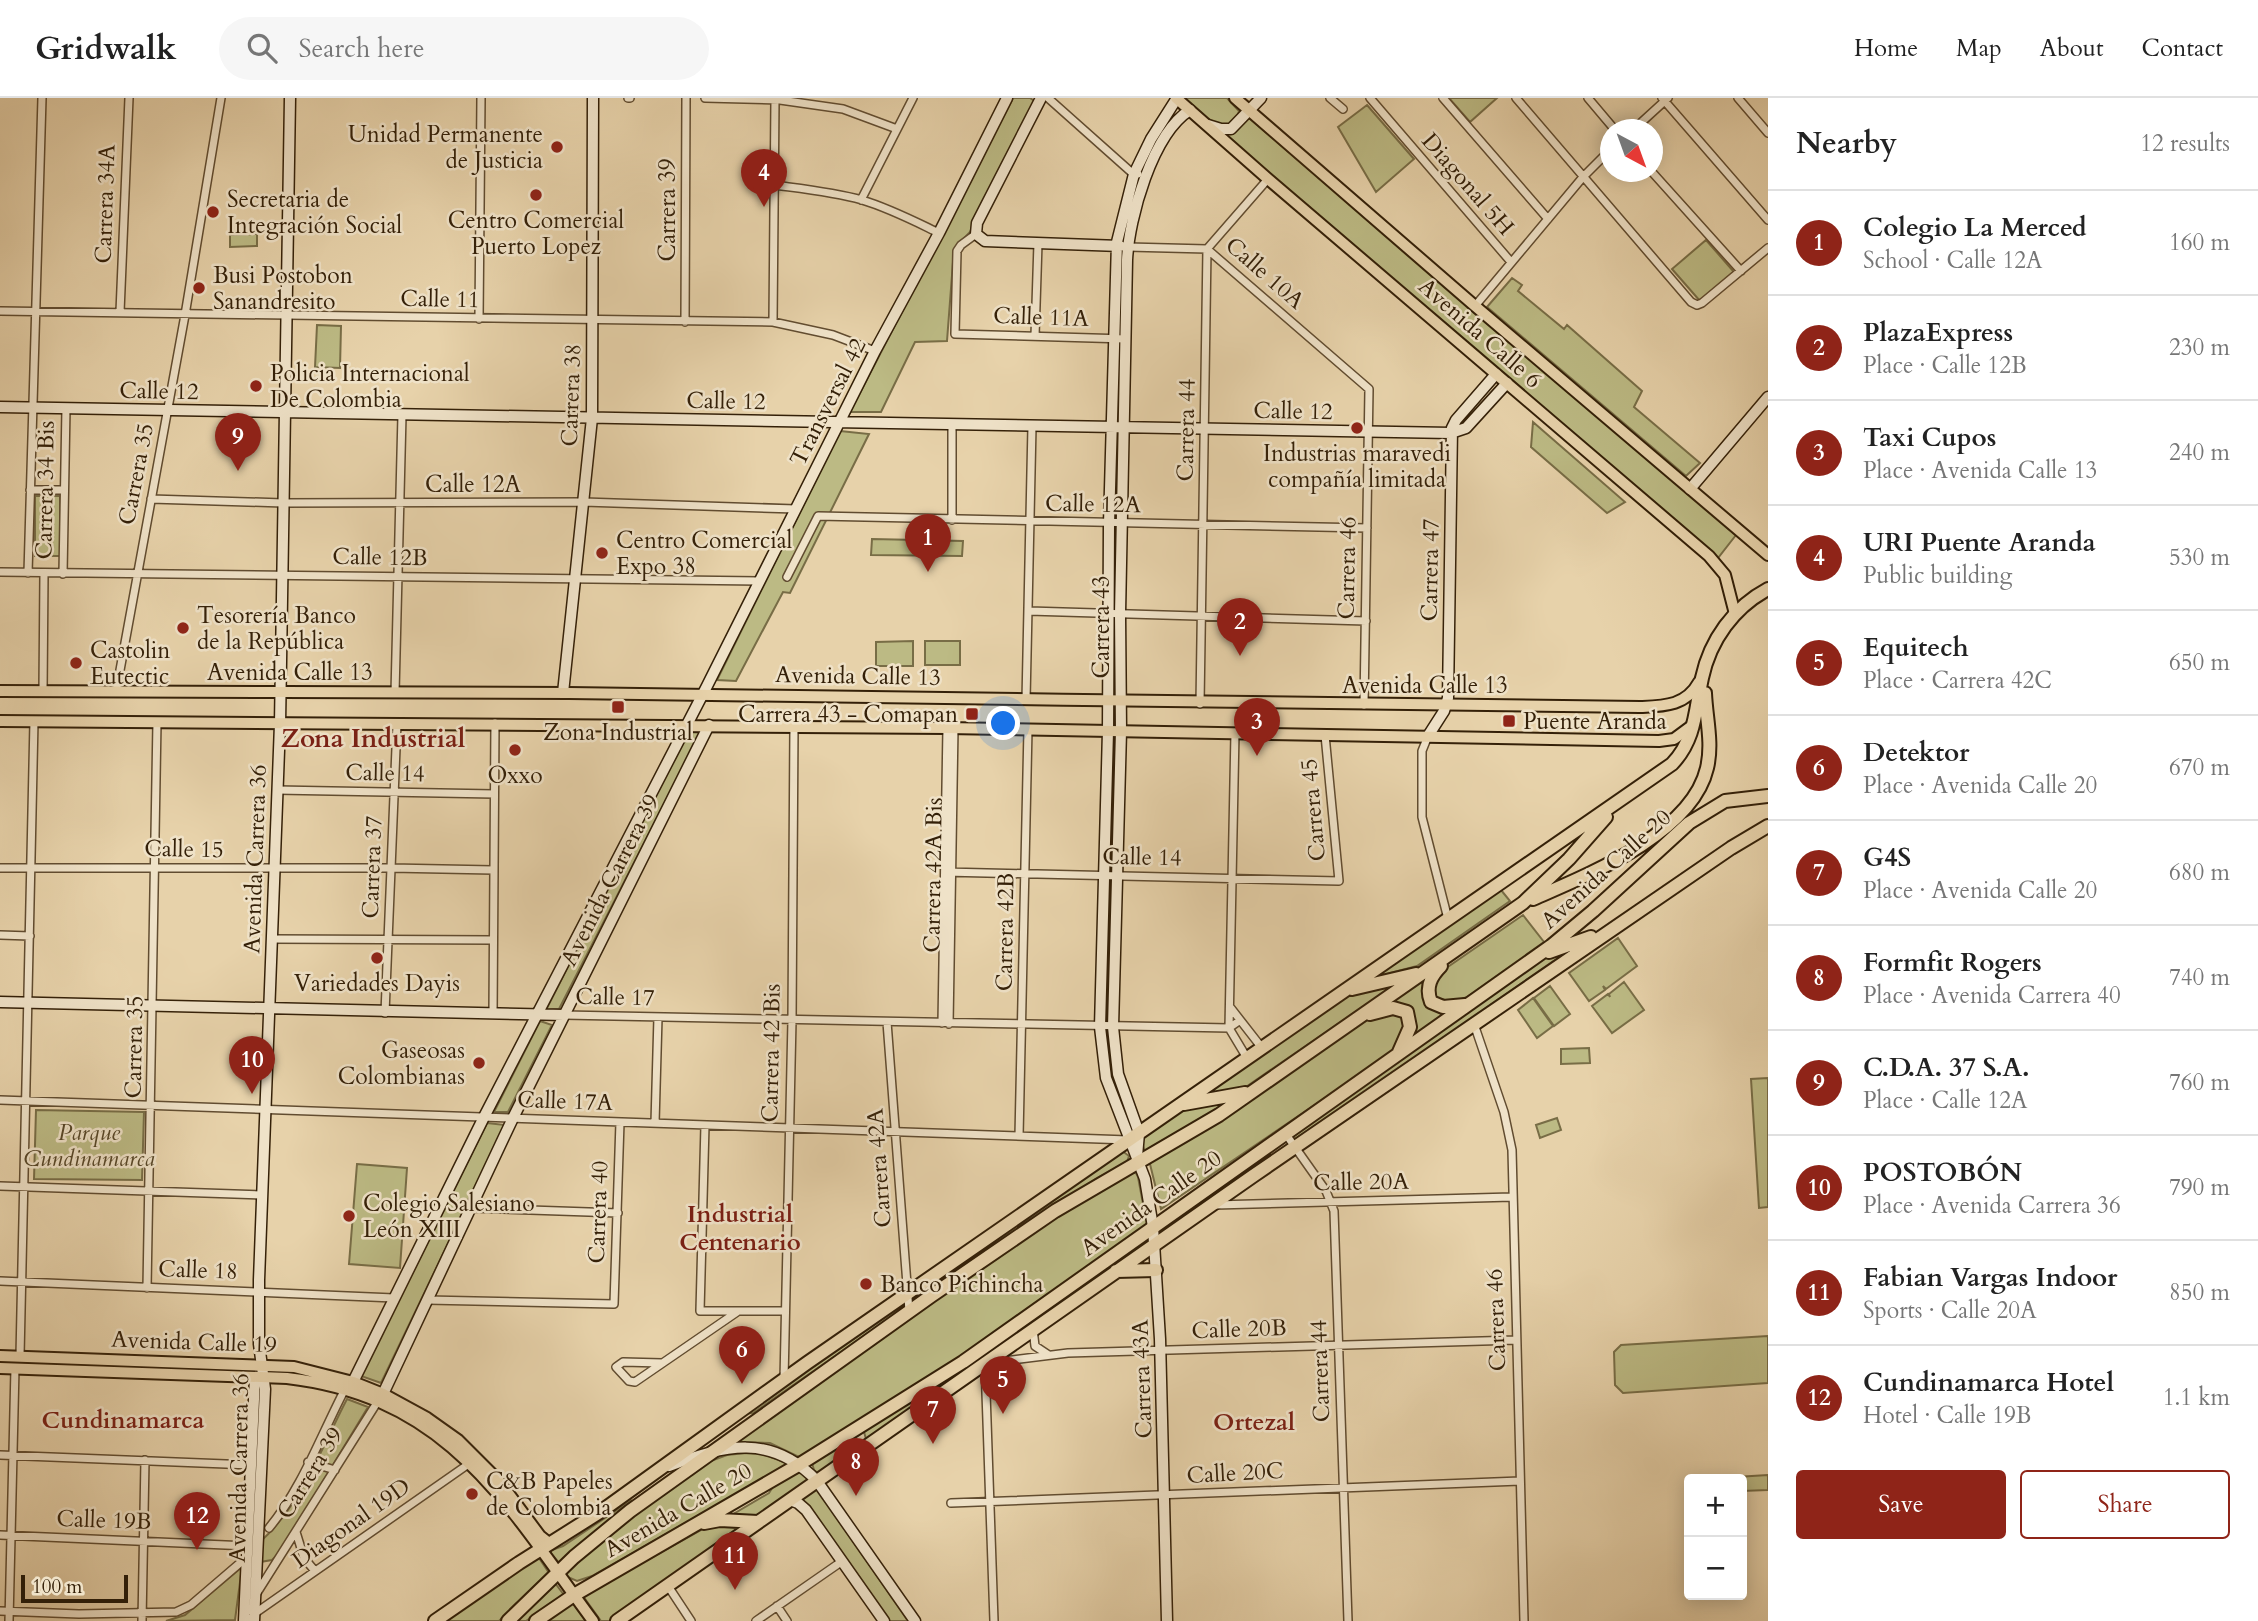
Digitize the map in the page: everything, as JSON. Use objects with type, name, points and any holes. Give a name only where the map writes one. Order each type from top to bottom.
[{"type":"highway","points":[[1523,903],[1561,887],[1644,844],[1674,821],[1693,800],[1702,786],[1710,750],[1703,674],[1717,638],[1735,614],[1768,589]]},
{"type":"highway","name":"Avenida Calle 20","points":[[435,1621],[592,1518],[783,1380],[1642,785],[1679,757],[1690,738],[1703,674]]},
{"type":"highway","name":"Avenida Calle 20","points":[[508,1621],[557,1573],[630,1511],[985,1258],[1138,1160],[1207,1123],[1523,903],[1569,859],[1610,813],[1642,785]]},
{"type":"highway","name":"Avenida Calle 20","points":[[617,1621],[867,1446],[1165,1218],[1532,958],[1593,911],[1689,822],[1725,801],[1768,796]]},
{"type":"highway","name":"Avenida Calle 20","points":[[536,1621],[574,1595],[1033,1329],[1610,930],[1742,841],[1768,829]]},
{"type":"highway","points":[[1532,958],[1610,930]]},
{"type":"highway","points":[[1462,946],[1437,970],[1431,979],[1428,994],[1431,1002],[1443,1007],[1468,1004]]},
{"type":"highway","points":[[1345,991],[1423,973]]},
{"type":"highway","points":[[1358,1018],[1393,1008],[1407,1012],[1410,1027],[1399,1053]]},
{"type":"highway","points":[[1178,1105],[1252,1091]]},
{"type":"highway","points":[[1253,1176],[1274,1141]]},
{"type":"highway","points":[[1165,1218],[1187,1222]]},
{"type":"highway","points":[[985,1258],[987,1239]]},
{"type":"highway","points":[[1116,1272],[1156,1270]]},
{"type":"highway","points":[[733,1416],[754,1422]]},
{"type":"highway","points":[[855,1430],[867,1446]]},
{"type":"highway","points":[[630,1511],[659,1470]]},
{"type":"highway","points":[[694,1525],[720,1520],[758,1522]]},
{"type":"main road","name":"Avenida Calle 6","points":[[1177,98],[1714,561],[1728,584],[1735,614]]},
{"type":"main road","name":"Avenida Calle 6","points":[[1235,98],[1767,554]]},
{"type":"main road","name":"Avenida Calle 13","points":[[0,691],[703,694],[1200,704],[1667,706],[1694,691],[1703,674]]},
{"type":"main road","points":[[0,721],[794,726],[1659,741],[1680,736],[1695,722]]},
{"type":"main road","name":"Avenida Calle 19","points":[[0,1356],[260,1374],[349,1386],[380,1398]]},
{"type":"main road","name":"Avenida Calle 19","points":[[0,1368],[260,1374]]},
{"type":"main road","points":[[380,1398],[434,1432],[470,1463],[545,1547]]},
{"type":"main road","points":[[380,1398],[427,1418],[458,1440],[491,1472],[540,1536],[557,1573],[593,1621]]},
{"type":"street","points":[[28,573],[42,98]]},
{"type":"street","name":"Carrera 34A","points":[[120,312],[129,98]]},
{"type":"street","name":"Carrera 35","points":[[116,692],[185,315],[221,98]]},
{"type":"street","name":"Avenida Carrera 36","points":[[244,1621],[252,1557],[260,1374],[262,1195],[281,693],[290,98]]},
{"type":"street","points":[[479,319],[481,98]]},
{"type":"street","name":"Carrera 38","points":[[563,693],[592,418],[593,98]]},
{"type":"street","name":"Carrera 39","points":[[685,322],[686,98]]},
{"type":"street","points":[[705,98],[775,99],[843,109],[897,129]]},
{"type":"street","points":[[861,200],[913,98]]},
{"type":"street","name":"Transversal 42","points":[[687,725],[1007,98]]},
{"type":"street","points":[[980,237],[977,223],[1041,98]]},
{"type":"street","points":[[1048,98],[1130,171],[1146,176]]},
{"type":"street","name":"Carrera 43","points":[[1134,1136],[1106,1078],[1100,1027],[1116,246],[1135,173],[1154,132],[1177,98]]},
{"type":"street","points":[[1207,125],[1231,129],[1261,98]]},
{"type":"street","points":[[1330,98],[1343,109]]},
{"type":"street","name":"Diagonal 5H","points":[[1370,98],[1511,262]]},
{"type":"street","points":[[1443,98],[1548,219]]},
{"type":"street","points":[[1516,98],[1691,302],[1697,305],[1702,303],[1768,248]]},
{"type":"street","points":[[1588,98],[1606,119]]},
{"type":"street","points":[[1738,98],[1768,133]]},
{"type":"street","points":[[773,322],[775,99]]},
{"type":"street","points":[[1644,119],[1665,99],[1768,220]]},
{"type":"street","name":"Carrera 43","points":[[1134,1136],[1118,1074],[1114,1027],[1128,247],[1132,222],[1146,176],[1175,124],[1190,110]]},
{"type":"street","points":[[1475,306],[1583,177],[1600,161]]},
{"type":"street","points":[[1207,249],[1268,179]]},
{"type":"street","points":[[1661,182],[1741,271]]},
{"type":"street","points":[[774,185],[861,200],[895,212],[939,233]]},
{"type":"street","name":"Calle 10A","points":[[980,237],[1038,243],[1207,249],[1367,386],[1371,393],[1369,432]]},
{"type":"street","name":"Calle 11A","points":[[980,237],[961,245],[957,253],[955,334],[1126,339]]},
{"type":"street","points":[[1035,336],[1038,243]]},
{"type":"street","name":"Carrera 44","points":[[1200,704],[1207,249]]},
{"type":"street","name":"Calle 11","points":[[0,311],[773,322],[833,335],[876,351]]},
{"type":"street","points":[[1496,374],[1456,420],[1451,433],[1459,433],[1466,428],[1507,383]]},
{"type":"street","points":[[1690,489],[1768,397]]},
{"type":"street","name":"Calle 12","points":[[0,407],[1451,433]]},
{"type":"street","name":"Carrera 34 Bis","points":[[63,573],[66,408]]},
{"type":"street","points":[[395,693],[402,415]]},
{"type":"street","points":[[952,424],[952,520]]},
{"type":"street","points":[[1026,700],[1032,426]]},
{"type":"street","name":"Carrera 46","points":[[1364,705],[1369,432]]},
{"type":"street","name":"Carrera 47","points":[[1447,706],[1451,433]]},
{"type":"street","points":[[30,490],[64,490]]},
{"type":"street","name":"Calle 12A","points":[[151,499],[399,504],[584,502],[796,509]]},
{"type":"street","name":"Calle 12A","points":[[787,577],[818,516],[1367,528]]},
{"type":"street","name":"Calle 12B","points":[[0,572],[760,581]]},
{"type":"street","points":[[43,691],[44,573]]},
{"type":"street","points":[[1029,611],[1366,621]]},
{"type":"street","points":[[1447,706],[1427,736],[1422,751],[1422,817],[1448,919]]},
{"type":"street","points":[[20,1356],[34,721]]},
{"type":"street","name":"Carrera 35","points":[[148,1288],[157,722]]},
{"type":"street","points":[[493,1014],[495,723]]},
{"type":"street","name":"Carrera 37","points":[[385,1013],[397,724]]},
{"type":"street","name":"Avenida Carrera 39","points":[[349,1386],[484,1117],[687,725]]},
{"type":"street","name":"Avenida Carrera 39","points":[[380,1398],[513,1118],[709,725]]},
{"type":"street","name":"Carrera 42 Bis","points":[[783,1380],[792,1020],[794,726]]},
{"type":"street","name":"Carrera 42A Bis","points":[[945,1023],[951,728]]},
{"type":"street","name":"Carrera 42B","points":[[1020,1136],[1028,729]]},
{"type":"street","points":[[1235,733],[1229,1028],[1247,1058]]},
{"type":"street","name":"Carrera 45","points":[[1325,735],[1339,881]]},
{"type":"street","name":"Calle 14","points":[[277,790],[494,794]]},
{"type":"street","name":"Calle 15","points":[[0,867],[493,870]]},
{"type":"street","name":"Calle 14","points":[[949,872],[1339,881]]},
{"type":"street","points":[[0,935],[30,936]]},
{"type":"street","points":[[272,939],[493,940]]},
{"type":"street","name":"Calle 17","points":[[0,1002],[385,1013],[1229,1028]]},
{"type":"street","points":[[1229,1006],[1262,1048]]},
{"type":"street","points":[[655,1123],[659,1017]]},
{"type":"street","points":[[1229,1028],[1239,1021]]},
{"type":"street","name":"Carrera 42A","points":[[887,1022],[909,1312]]},
{"type":"street","name":"Carrera 46","points":[[1474,1024],[1509,1134],[1524,1621]]},
{"type":"street","name":"Calle 17A","points":[[0,1100],[1020,1136],[1134,1136]]},
{"type":"street","name":"Carrera 40","points":[[427,1300],[614,1304],[620,1122]]},
{"type":"street","points":[[705,1125],[700,1311],[784,1311]]},
{"type":"street","points":[[1285,1133],[1332,1202]]},
{"type":"street","name":"Carrera 43A","points":[[1134,1136],[1138,1160],[1147,1186],[1155,1244],[1161,1351],[1167,1621]]},
{"type":"street","points":[[0,1186],[262,1195]]},
{"type":"street","name":"Calle 20A","points":[[1211,1205],[1512,1197]]},
{"type":"street","name":"Carrera 44","points":[[1332,1202],[1348,1621]]},
{"type":"street","points":[[470,1208],[618,1213]]},
{"type":"street","name":"Calle 18","points":[[0,1281],[394,1298]]},
{"type":"street","points":[[662,1363],[623,1362],[616,1367],[631,1383],[662,1363],[737,1312]]},
{"type":"street","points":[[1033,1329],[1035,1346],[1048,1354]]},
{"type":"street","name":"Calle 20B","points":[[981,1358],[1516,1340]]},
{"type":"street","points":[[981,1358],[994,1621]]},
{"type":"street","points":[[9,1621],[4,1611],[11,1535],[15,1368]]},
{"type":"street","name":"Avenida Carrera 36","points":[[254,1617],[251,1465],[260,1374]]},
{"type":"street","name":"Carrera 39","points":[[269,1528],[281,1513],[349,1386]]},
{"type":"street","name":"Carrera 39","points":[[255,1596],[380,1398]]},
{"type":"street","points":[[659,1470],[739,1447],[754,1447],[781,1454],[800,1464],[817,1481],[915,1621]]},
{"type":"street","points":[[0,1455],[251,1465]]},
{"type":"street","points":[[143,1617],[145,1460]]},
{"type":"street","points":[[309,1462],[335,1470]]},
{"type":"street","name":"Diagonal 19D","points":[[254,1617],[470,1463]]},
{"type":"street","name":"Calle 20C","points":[[951,1503],[1520,1481]]},
{"type":"street","points":[[790,1500],[806,1510],[884,1621]]},
{"type":"street","points":[[296,1532],[304,1558],[315,1571]]},
{"type":"street","name":"Calle 19B","points":[[0,1535],[143,1541],[252,1557]]},
{"type":"street","points":[[4,1611],[143,1617],[176,1612],[191,1605],[252,1557],[275,1565]]},
{"type":"street","points":[[756,1621],[841,1562]]},
{"type":"street","points":[[667,1586],[691,1621]]},
{"type":"street","points":[[777,1606],[788,1621]]},
{"type":"green space","points":[[1013,98],[1030,98],[1036,102],[970,232],[954,249],[947,341],[915,342],[881,412],[850,412]]},
{"type":"green space","points":[[1186,98],[1227,98],[1239,111],[1234,122],[1224,127],[1197,112]]},
{"type":"green space","points":[[1449,98],[1497,98],[1470,122]]},
{"type":"green space","points":[[1367,105],[1414,159],[1376,192],[1338,127]]},
{"type":"green space","points":[[1249,118],[1736,535],[1718,558],[1224,134],[1235,132]]},
{"type":"green space","points":[[257,234],[257,246],[230,247],[230,235]]},
{"type":"green space","points":[[1706,240],[1734,272],[1700,301],[1672,269]]},
{"type":"green space","points":[[1512,278],[1522,285],[1518,291],[1564,329],[1567,325],[1642,391],[1634,407],[1700,463],[1686,476],[1487,307]]},
{"type":"green space","points":[[317,325],[341,326],[340,368],[315,367]]},
{"type":"green space","points":[[1533,422],[1625,502],[1607,513],[1531,447]]},
{"type":"green space","points":[[840,431],[869,434],[790,593],[783,592],[736,681],[717,680]]},
{"type":"green space","points":[[35,496],[60,496],[60,556],[35,556]]},
{"type":"green space","points":[[872,539],[963,541],[962,556],[871,555]]},
{"type":"green space","points":[[913,641],[913,666],[876,666],[876,642]]},
{"type":"green space","points":[[925,641],[960,641],[960,665],[925,665]]},
{"type":"green space","points":[[687,732],[701,732],[559,1009],[546,1010]]},
{"type":"green space","points":[[1501,890],[1510,901],[1417,966],[1371,978]]},
{"type":"green space","points":[[1523,915],[1544,942],[1467,997],[1451,1003],[1436,1000],[1433,983],[1442,971]]},
{"type":"green space","points":[[1618,938],[1637,966],[1606,989],[1603,986],[1605,990],[1589,1001],[1569,973]]},
{"type":"green space","points":[[1575,946],[1294,1140],[1294,1134],[1535,961]]},
{"type":"green space","points":[[1430,973],[1423,988],[1450,1011],[1410,1039],[1416,1024],[1413,1012],[1401,1004],[1384,1005]]},
{"type":"green space","points":[[1399,982],[1240,1091],[1198,1099],[1352,992]]},
{"type":"green space","points":[[1624,982],[1644,1010],[1612,1033],[1592,1006],[1608,994],[1610,997],[1609,994]]},
{"type":"green space","points":[[1550,986],[1570,1014],[1554,1026],[1534,998]]},
{"type":"green space","points":[[1533,998],[1553,1026],[1537,1038],[1518,1010]]},
{"type":"green space","points":[[1397,1011],[1407,1022],[1393,1052],[1161,1209],[1149,1160],[1209,1126],[1367,1020],[1384,1012]]},
{"type":"green space","points":[[540,1021],[552,1025],[508,1112],[494,1112]]},
{"type":"green space","points":[[1589,1048],[1590,1063],[1561,1064],[1561,1049]]},
{"type":"green space","points":[[1768,1078],[1768,1207],[1759,1208],[1751,1079]]},
{"type":"green space","points":[[1229,1100],[1145,1152],[1140,1137],[1179,1111]]},
{"type":"green space","name":"Parque Cundinamarca","points":[[36,1110],[144,1112],[142,1180],[34,1179]]},
{"type":"green space","points":[[1557,1118],[1561,1130],[1540,1138],[1536,1125]]},
{"type":"green space","points":[[487,1123],[505,1125],[381,1383],[361,1376]]},
{"type":"green space","points":[[1121,1150],[1129,1156],[1127,1162],[1097,1178],[996,1244],[993,1239]]},
{"type":"green space","points":[[1261,1157],[1247,1176],[1184,1220],[1175,1218]]},
{"type":"green space","points":[[357,1164],[407,1168],[400,1268],[349,1264]]},
{"type":"green space","points":[[1131,1172],[1138,1177],[1147,1225],[932,1377],[799,1457],[770,1443],[737,1442],[861,1351],[1078,1202]]},
{"type":"green space","points":[[1141,1243],[1142,1249],[993,1354],[985,1353]]},
{"type":"green space","points":[[983,1245],[984,1249],[915,1300],[911,1295]]},
{"type":"green space","points":[[900,1303],[903,1309],[753,1413],[739,1414]]},
{"type":"green space","points":[[1768,1336],[1768,1383],[1623,1393],[1615,1385],[1614,1352],[1621,1345]]},
{"type":"green space","points":[[965,1368],[971,1369],[866,1439],[864,1432],[869,1428]]},
{"type":"green space","points":[[347,1399],[368,1407],[281,1551],[272,1560],[260,1562],[260,1542],[299,1493]]},
{"type":"green space","points":[[852,1438],[859,1444],[819,1474],[814,1470],[812,1463]]},
{"type":"green space","points":[[763,1454],[789,1464],[592,1576],[577,1581],[563,1575],[632,1516],[708,1462],[727,1455]]},
{"type":"green space","points":[[800,1471],[811,1482],[758,1516],[730,1516],[769,1493],[774,1485]]},
{"type":"green space","points":[[1768,1475],[1768,1490],[1747,1491],[1747,1476]]},
{"type":"green space","points":[[815,1486],[908,1621],[889,1621],[814,1513],[798,1499]]},
{"type":"green space","points":[[632,1500],[559,1563],[549,1551],[563,1546]]},
{"type":"green space","points":[[712,1524],[734,1525],[744,1529],[609,1621],[601,1621],[583,1596]]},
{"type":"green space","points":[[537,1555],[549,1573],[499,1621],[442,1621]]},
{"type":"green space","points":[[242,1567],[235,1620],[166,1621],[185,1615]]},
{"type":"green space","points":[[555,1583],[564,1595],[526,1621],[515,1621]]},
{"type":"green space","points":[[573,1603],[586,1621],[545,1621]]},
{"type":"place","name":"Unidad Permanente de Justicia","points":[[557,147]]},
{"type":"place","name":"Centro Comercial Puerto Lopez","points":[[536,195]]},
{"type":"place","name":"URI Puente Aranda","points":[[764,207]]},
{"type":"place","name":"Secretaria de Integración Social","points":[[213,212]]},
{"type":"place","name":"Busi Postobon Sanandresito","points":[[199,288]]},
{"type":"place","name":"Policia Internacional De Colombia","points":[[256,386]]},
{"type":"place","name":"Industrias maravedi compañía limitada","points":[[1357,428]]},
{"type":"place","name":"C.D.A. 37 S.A.","points":[[238,471]]},
{"type":"place","name":"Centro Comercial Expo 38","points":[[602,553]]},
{"type":"place","name":"Colegio La Merced","points":[[928,572]]},
{"type":"place","name":"Tesorería Banco de la República","points":[[183,628]]},
{"type":"place","name":"PlazaExpress","points":[[1240,656]]},
{"type":"place","name":"Castolin Eutectic","points":[[76,663]]},
{"type":"place","name":"Zona Industrial","points":[[618,707]]},
{"type":"place","name":"Carrera 43 - Comapan","points":[[972,714]]},
{"type":"place","name":"Puente Aranda","points":[[1509,721]]},
{"type":"place","name":"Oxxo","points":[[515,750]]},
{"type":"place","name":"Taxi Cupos","points":[[1257,756]]},
{"type":"place","name":"Variedades Dayis","points":[[377,958]]},
{"type":"place","name":"Gaseosas Colombianas","points":[[479,1063]]},
{"type":"place","name":"POSTOBÓN","points":[[252,1094]]},
{"type":"place","name":"Colegio Salesiano León XIII","points":[[349,1216]]},
{"type":"place","name":"Banco Pichincha","points":[[866,1284]]},
{"type":"place","name":"Detektor","points":[[742,1384]]},
{"type":"place","name":"Equitech","points":[[1003,1414]]},
{"type":"place","name":"G4S","points":[[933,1444]]},
{"type":"place","name":"C&B Papeles de Colombia","points":[[472,1494]]},
{"type":"place","name":"Formfit Rogers","points":[[856,1496]]},
{"type":"place","name":"Cundinamarca Hotel","points":[[197,1550]]},
{"type":"place","name":"Fabian Vargas Indoor","points":[[735,1590]]},
{"type":"district","name":"Zona Industrial","points":[[373,738]]},
{"type":"district","name":"Industrial Centenario","points":[[740,1228]]},
{"type":"district","name":"Cundinamarca","points":[[123,1420]]},
{"type":"district","name":"Ortezal","points":[[1254,1422]]}]
